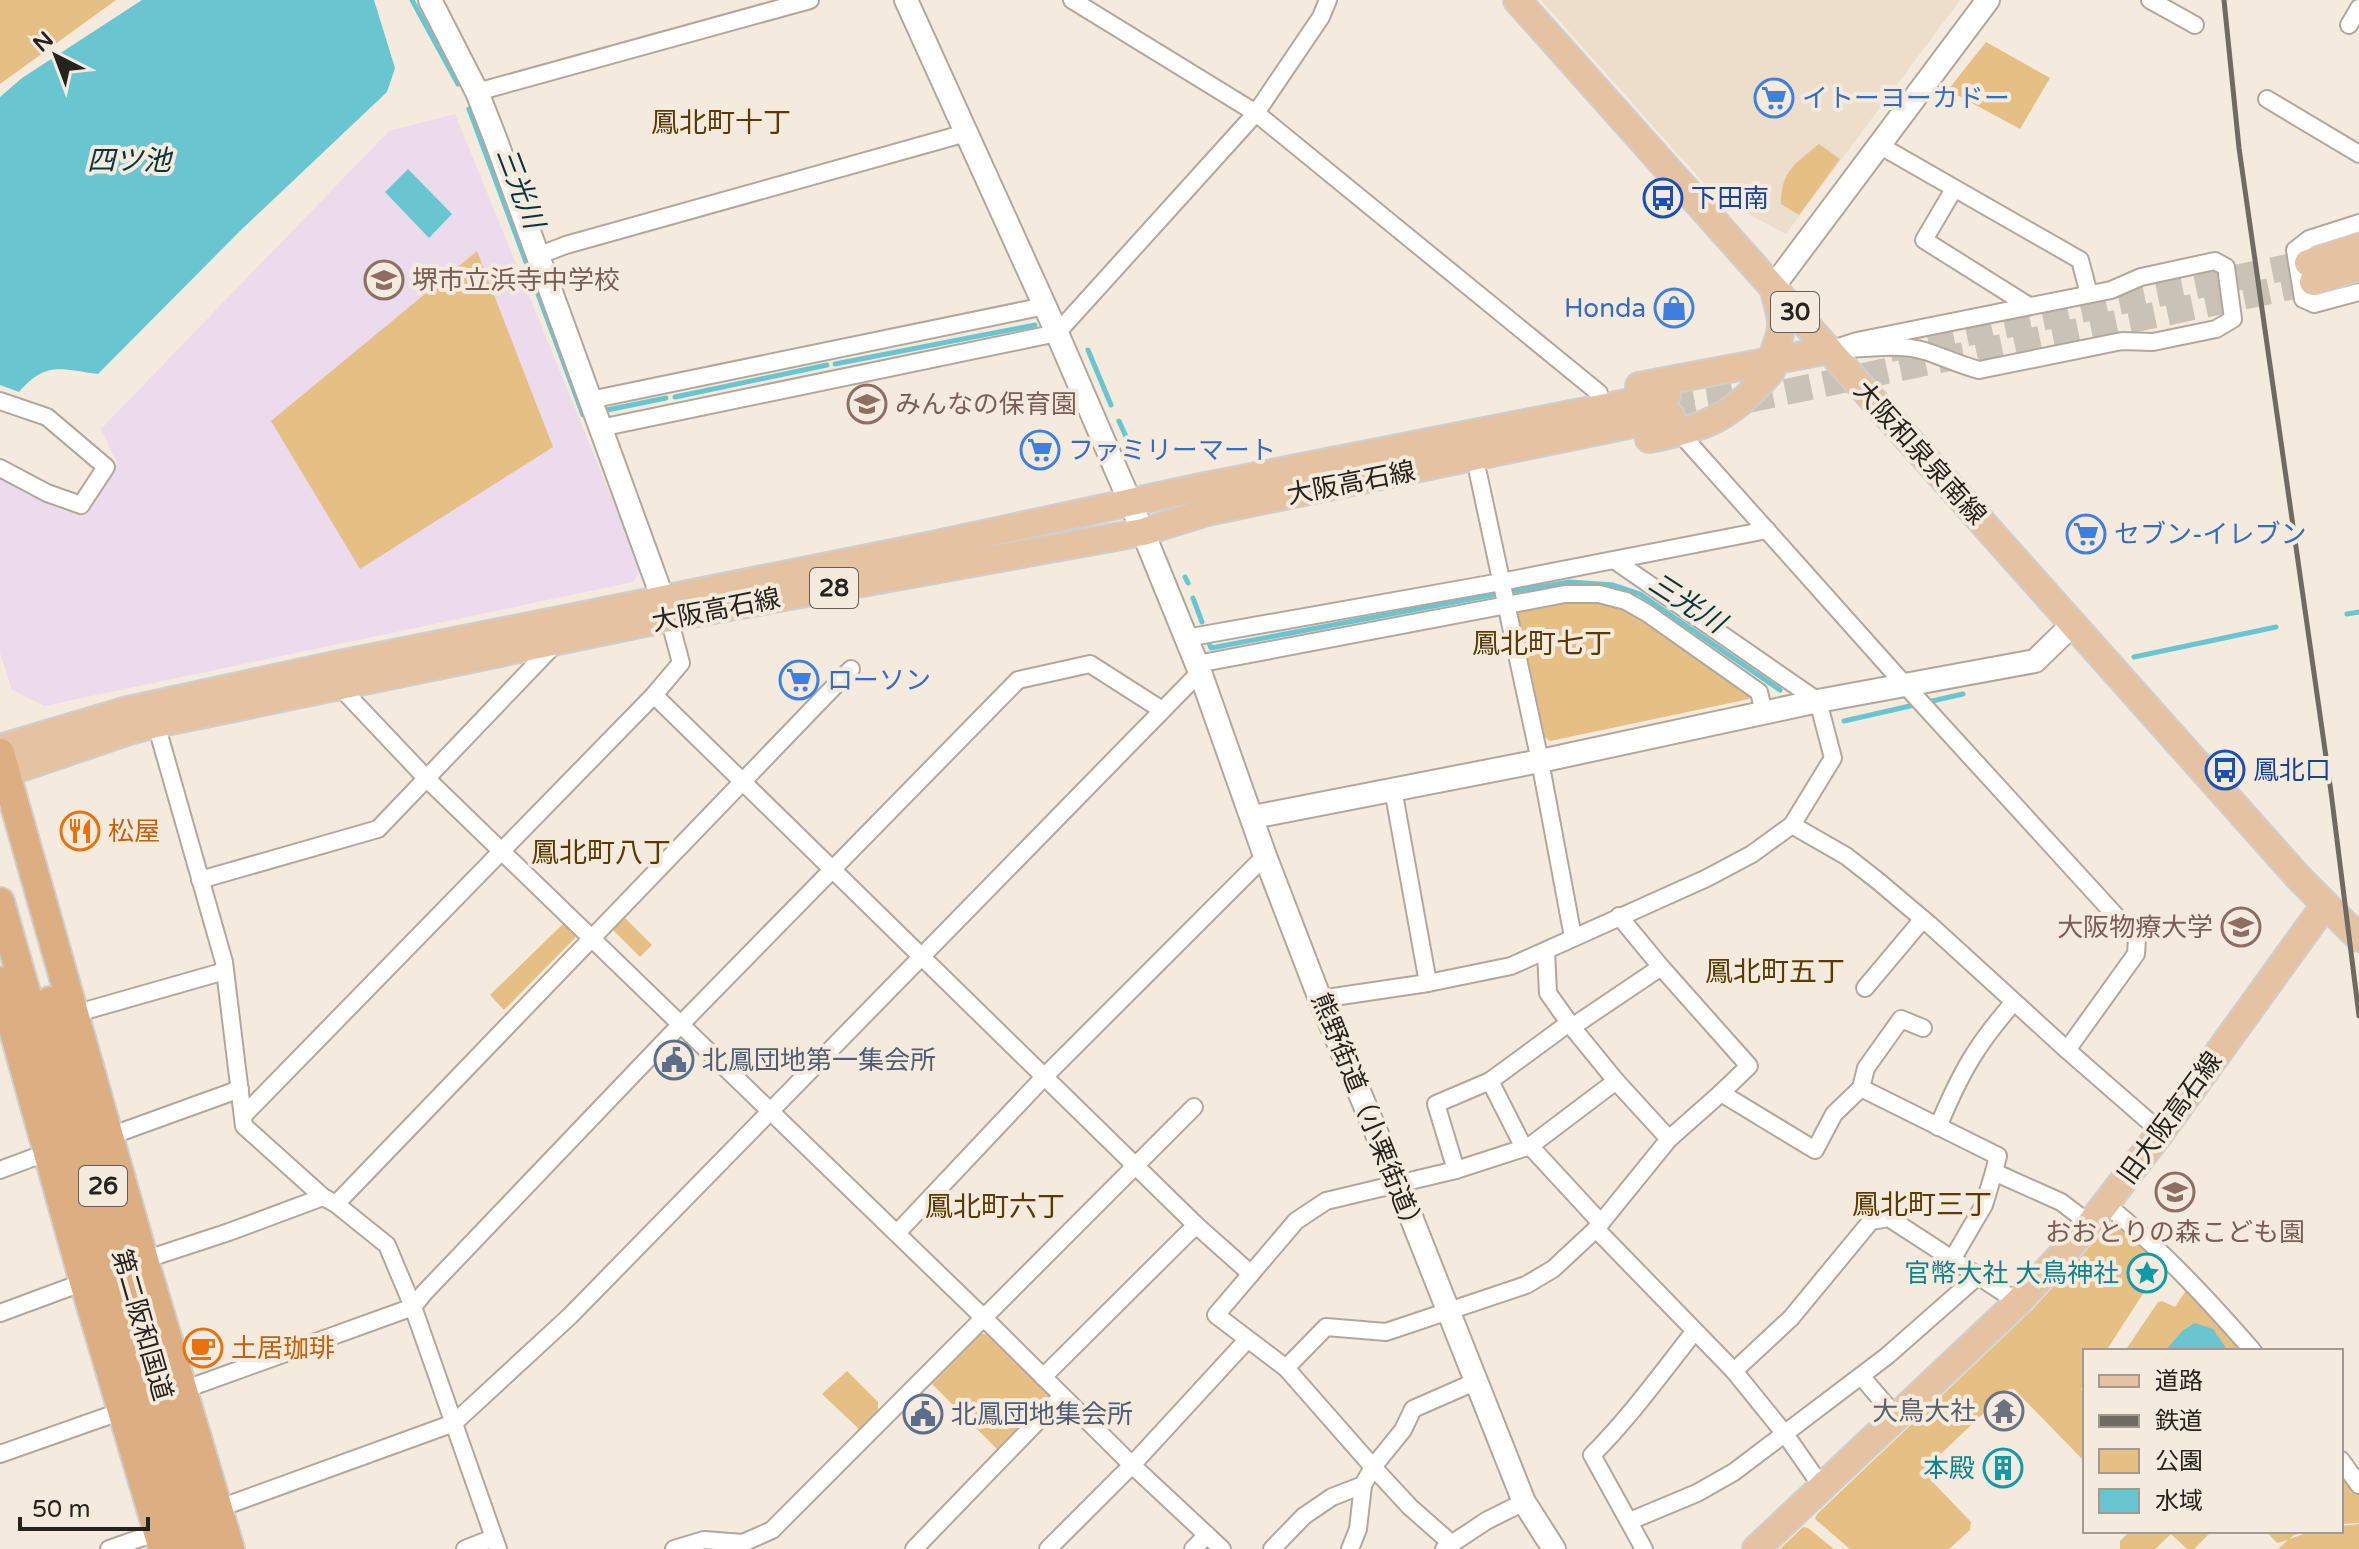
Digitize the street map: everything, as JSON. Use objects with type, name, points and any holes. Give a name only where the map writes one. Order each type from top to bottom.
[{"type":"highway","name":"26","points":[[1,762],[230,1549]]},
{"type":"highway","name":"第二阪和国道","points":[[0,823],[206,1549]]},
{"type":"highway","name":"第二阪和国道","points":[[0,902],[185,1549]]},
{"type":"highway","name":"26","points":[[0,981],[8,1038],[48,1152],[160,1540]]},
{"type":"main road","name":"大阪和泉泉南線","points":[[1517,0],[2325,905]]},
{"type":"main road","points":[[2359,246],[2310,273],[2359,267]]},
{"type":"main road","points":[[1143,532],[1174,535],[1478,473],[1672,414],[1713,422],[1752,394],[1771,371],[1770,361],[1781,323],[1773,287]]},
{"type":"main road","points":[[1130,503],[1196,476],[1599,393],[1829,350]]},
{"type":"main road","name":"大阪高石線","points":[[1,762],[337,676],[666,609],[1130,503],[1672,414]]},
{"type":"main road","name":"大阪高石線","points":[[1,762],[124,711],[558,641],[666,609],[1143,532],[1207,512],[1672,414]]},
{"type":"main road","points":[[2325,905],[2359,938]]},
{"type":"main road","name":"旧大阪高石線","points":[[1756,1549],[2018,1302],[2098,1214],[2325,905]]},
{"type":"street","points":[[243,1116],[654,695],[681,663],[666,609],[477,92],[430,0]]},
{"type":"street","points":[[477,92],[810,0]]},
{"type":"street","points":[[906,0],[1045,306],[1143,532]]},
{"type":"street","points":[[1072,0],[1256,113],[1599,393]]},
{"type":"street","points":[[595,412],[831,366],[1057,333],[1256,113],[1321,17],[1328,0]]},
{"type":"street","points":[[1773,287],[1988,0]]},
{"type":"street","points":[[2150,0],[2195,25]]},
{"type":"street","points":[[2349,25],[2359,8]]},
{"type":"street","points":[[2267,99],[2359,154]]},
{"type":"street","points":[[537,256],[566,245],[966,133]]},
{"type":"street","points":[[1879,145],[2080,260],[2089,294]]},
{"type":"street","points":[[1954,189],[1924,240],[2029,306]]},
{"type":"street","points":[[2359,223],[2309,239],[2295,250],[2303,299],[2314,304],[2359,292]]},
{"type":"street","points":[[2215,261],[2226,267],[2233,319],[2216,329],[2153,342],[2122,341],[1979,370],[1957,365],[1923,350],[1890,346],[1829,350],[1857,341],[2111,290],[2141,277],[2215,261]]},
{"type":"street","points":[[595,412],[831,366],[1045,306]]},
{"type":"street","points":[[0,401],[47,417],[106,467],[81,505],[47,493],[0,468]]},
{"type":"street","points":[[1672,414],[1767,530],[2137,939],[2136,954],[2067,1050]]},
{"type":"street","points":[[1478,473],[1540,761],[1573,937]]},
{"type":"street","points":[[217,1509],[454,1423],[570,1316],[1162,710],[1198,668],[1503,594],[1614,560],[1767,530]]},
{"type":"street","name":"熊野街道（小栗街道）","points":[[1143,532],[1198,668],[1320,999],[1398,1184],[1524,1502],[1554,1549]]},
{"type":"street","points":[[1320,999],[1428,983],[1511,966],[1741,860],[1792,825],[1833,758],[1818,701],[1614,560]]},
{"type":"street","points":[[1186,638],[1503,594],[1599,594],[1626,601],[1647,613],[1759,692],[1764,713]]},
{"type":"street","points":[[1253,817],[1540,761],[1818,701],[1910,690],[2035,661],[2072,625]]},
{"type":"street","points":[[200,880],[378,829],[558,641]]},
{"type":"street","points":[[183,1390],[413,1307],[682,1023],[1018,680],[1090,664],[1162,710]]},
{"type":"street","points":[[144,1260],[330,1201],[593,939],[851,669]]},
{"type":"street","points":[[337,676],[427,779],[1222,1549]]},
{"type":"street","points":[[654,695],[1196,1225],[1251,1274]]},
{"type":"street","points":[[156,724],[225,971],[244,1126],[330,1201],[387,1245],[413,1307],[496,1544],[465,1549]]},
{"type":"street","points":[[1393,789],[1428,983]]},
{"type":"street","points":[[1792,825],[1846,856],[1923,919],[2161,1132]]},
{"type":"street","points":[[897,1233],[1044,1077],[1265,856]]},
{"type":"street","points":[[1286,1368],[1326,1327],[1386,1332],[1526,1285],[1553,1269],[1599,1226],[1669,1139],[1749,1066],[1619,916]]},
{"type":"street","points":[[1865,988],[1923,919]]},
{"type":"street","points":[[1546,951],[1548,993],[1616,1081],[1669,1139]]},
{"type":"street","points":[[1456,1170],[1436,1104],[1490,1081],[1661,967]]},
{"type":"street","points":[[74,1014],[225,971]]},
{"type":"street","points":[[1938,1127],[1959,1075],[1975,1049],[2014,1002]]},
{"type":"street","points":[[1721,1093],[1815,1150],[1834,1114],[1861,1088],[1866,1068],[1901,1019],[1923,1028]]},
{"type":"street","points":[[1490,1081],[1527,1147],[1694,1332],[1734,1371],[1785,1434],[1822,1487]]},
{"type":"street","points":[[1524,1502],[1486,1521],[1448,1546],[1286,1368],[1216,1315],[1296,1221],[1326,1201],[1456,1170],[1527,1147],[1616,1081]]},
{"type":"street","points":[[1861,1088],[1998,1156],[1984,1205],[1953,1258]]},
{"type":"street","points":[[110,1136],[240,1089]]},
{"type":"street","points":[[674,1549],[704,1540],[744,1546],[772,1530],[1194,1107]]},
{"type":"street","points":[[0,1170],[48,1152]]},
{"type":"street","points":[[1994,1172],[2061,1202],[2098,1214],[2149,1239],[2192,1281],[2251,1349]]},
{"type":"street","points":[[1734,1371],[1791,1318],[1871,1221],[1889,1218],[2018,1302]]},
{"type":"street","points":[[1043,1377],[1196,1225]]},
{"type":"street","points":[[1630,1521],[1697,1493],[1734,1472],[1932,1319],[1979,1275]]},
{"type":"street","points":[[0,1313],[84,1282]]},
{"type":"street","points":[[1644,1549],[1592,1455],[1634,1411],[1694,1332]]},
{"type":"street","points":[[1052,1548],[1247,1340]]},
{"type":"street","points":[[1861,1376],[1896,1417]]},
{"type":"street","points":[[1350,1549],[1358,1529],[1363,1485],[1373,1467],[1403,1430],[1413,1409],[1477,1381]]},
{"type":"street","points":[[914,1549],[1062,1396]]},
{"type":"street","points":[[0,1454],[122,1411]]},
{"type":"street","points":[[2343,1463],[2359,1485]]},
{"type":"street","points":[[1272,1549],[1304,1516],[1332,1497],[1363,1485]]},
{"type":"street","points":[[1193,1549],[1207,1535]]},
{"type":"street","points":[[109,1549],[160,1540]]},
{"type":"shaded area","name":"イトーヨーカドー","points":[[1541,0],[1960,0],[1786,234],[1716,197]]},
{"type":"shaded area","name":"堺市立浜寺中学校","points":[[455,114],[641,570],[633,582],[44,706],[12,690],[0,653],[0,476],[83,513],[117,463],[101,429],[389,131]]},
{"type":"green space","points":[[0,0],[116,0],[0,84]]},
{"type":"green space","points":[[1986,42],[2050,78],[2020,129],[1948,90]]},
{"type":"green space","points":[[1819,144],[1840,159],[1799,215],[1781,204],[1784,184],[1791,169]]},
{"type":"green space","points":[[477,251],[553,447],[360,569],[271,421]]},
{"type":"green space","points":[[1565,599],[1598,599],[1624,606],[1750,691],[1749,699],[1550,741],[1542,735],[1516,613],[1521,608]]},
{"type":"green space","points":[[623,916],[652,945],[640,957],[611,928]]},
{"type":"green space","points":[[566,921],[575,930],[575,938],[504,1010],[490,995]]},
{"type":"green space","points":[[2119,1227],[2148,1254],[2148,1259],[2134,1279],[2144,1292],[2107,1349],[2083,1349],[2083,1460],[2014,1389],[2009,1389],[1925,1469],[1927,1476],[1971,1522],[1970,1530],[1949,1549],[1850,1549],[1815,1519],[2032,1310],[2107,1228]]},
{"type":"green space","points":[[2187,1289],[2242,1349],[2126,1349],[2158,1302],[2175,1307]]},
{"type":"green space","points":[[981,1334],[991,1334],[1048,1394],[1048,1403],[1000,1452],[932,1384]]},
{"type":"green space","points":[[847,1371],[878,1402],[878,1411],[860,1430],[822,1394]]},
{"type":"green space","points":[[2343,1474],[2359,1495],[2359,1523],[2343,1524]]},
{"type":"green space","points":[[2359,1524],[2359,1549],[2278,1549],[2288,1540],[2277,1543],[2268,1533],[2300,1533],[2289,1539],[2307,1533],[2343,1533],[2343,1526]]},
{"type":"green space","points":[[1803,1527],[1808,1528],[1834,1549],[1780,1549]]},
{"type":"green space","points":[[2128,1533],[2210,1533],[2194,1549],[2187,1549],[2171,1534],[2155,1549],[2120,1549],[2120,1541]]},
{"type":"water","name":"四ツ池","points":[[142,0],[374,0],[395,68],[387,92],[240,231],[98,374],[63,369],[46,371],[19,392],[0,385],[0,97],[22,78]]},
{"type":"water","points":[[408,169],[452,214],[429,238],[385,192]]},
{"type":"water","points":[[2195,1323],[2213,1329],[2227,1349],[2167,1349],[2182,1331]]},
{"type":"waterway","name":"三光川","points":[[412,0],[458,84]]},
{"type":"waterway","name":"三光川","points":[[469,109],[583,415],[586,415]]},
{"type":"waterway","name":"三光川","points":[[835,364],[1035,325]]},
{"type":"waterway","name":"三光川","points":[[1088,350],[1111,405]]},
{"type":"waterway","name":"三光川","points":[[675,397],[827,365]]},
{"type":"waterway","name":"三光川","points":[[607,410],[666,398]]},
{"type":"waterway","name":"三光川","points":[[1119,421],[1132,450]]},
{"type":"waterway","name":"三光川","points":[[1185,577],[1188,583]]},
{"type":"waterway","name":"三光川","points":[[1513,591],[1570,582],[1613,585],[1640,594],[1780,690]]},
{"type":"waterway","name":"三光川","points":[[1209,643],[1211,648],[1497,594]]},
{"type":"waterway","name":"三光川","points":[[1193,598],[1202,622]]},
{"type":"waterway","name":"三光川","points":[[2347,614],[2359,612]]},
{"type":"waterway","name":"三光川","points":[[2134,657],[2276,627]]},
{"type":"waterway","name":"三光川","points":[[1844,721],[1963,694]]},
{"type":"tunnel","points":[[1890,349],[2308,263]]},
{"type":"tunnel","points":[[1671,416],[2313,282]]},
{"type":"tunnel","points":[[1667,395],[1781,372]]},
{"type":"railway","points":[[2224,0],[2239,148],[2331,792],[2359,1016]]},
{"type":"place","name":"イトーヨーカドー","points":[[1774,98]]},
{"type":"place","name":"下田南","points":[[1663,198]]},
{"type":"place","name":"堺市立浜寺中学校","points":[[384,280]]},
{"type":"place","name":"Honda","points":[[1674,308]]},
{"type":"place","name":"みんなの保育園","points":[[867,404]]},
{"type":"place","name":"ファミリーマート","points":[[1040,450]]},
{"type":"place","name":"セブン-イレブン","points":[[2086,534]]},
{"type":"place","name":"ローソン","points":[[799,680]]},
{"type":"place","name":"鳳北口","points":[[2225,770]]},
{"type":"place","name":"松屋","points":[[80,831]]},
{"type":"place","name":"大阪物療大学","points":[[2241,927]]},
{"type":"place","name":"北鳳団地第一集会所","points":[[674,1060]]},
{"type":"place","name":"おおとりの森こども園","points":[[2175,1192]]},
{"type":"place","name":"官幣大社 大鳥神社","points":[[2147,1273]]},
{"type":"place","name":"土居珈琲","points":[[203,1348]]},
{"type":"place","name":"大鳥大社","points":[[2004,1411]]},
{"type":"place","name":"北鳳団地集会所","points":[[923,1414]]},
{"type":"place","name":"本殿","points":[[2003,1468]]},
{"type":"district","name":"鳳北町十丁","points":[[721,123]]},
{"type":"district","name":"鳳北町七丁","points":[[1542,644]]},
{"type":"district","name":"鳳北町八丁","points":[[601,853]]},
{"type":"district","name":"鳳北町五丁","points":[[1775,972]]},
{"type":"district","name":"鳳北町三丁","points":[[1922,1205]]},
{"type":"district","name":"鳳北町六丁","points":[[995,1207]]}]
